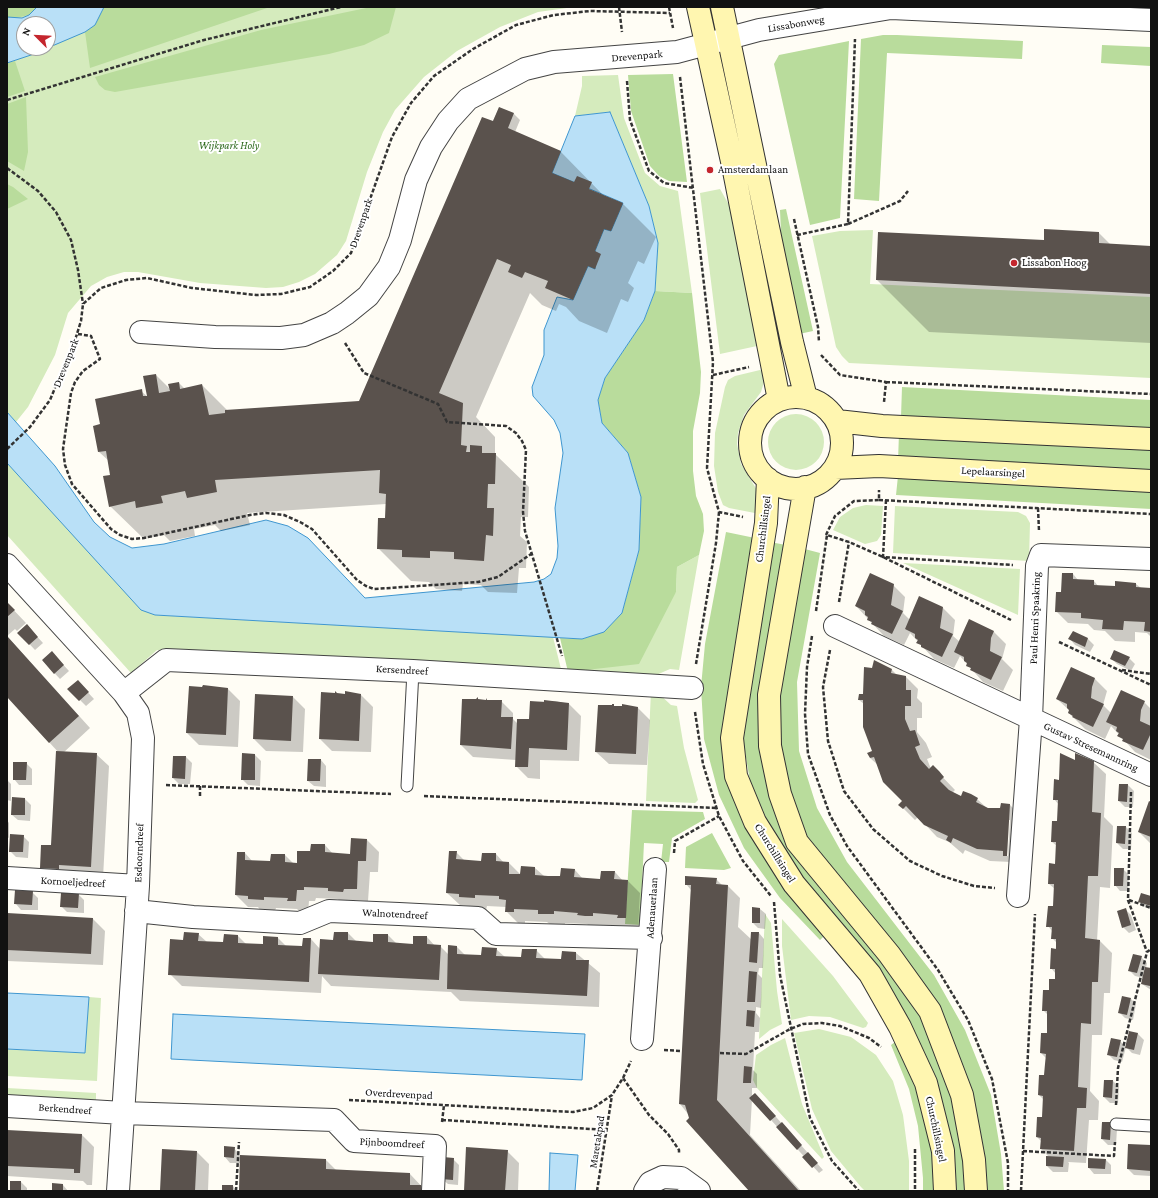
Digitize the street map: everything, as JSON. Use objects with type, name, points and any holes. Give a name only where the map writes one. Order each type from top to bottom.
[{"type":"street","points":[[698,7],[733,166],[770,362],[779,400]]},
{"type":"street","points":[[722,7],[749,139],[806,398]]},
{"type":"street","name":"Lissabonweg","points":[[729,39],[752,32],[866,10],[907,8],[1151,20]]},
{"type":"street","points":[[677,52],[729,39]]},
{"type":"street","name":"Drevenpark","points":[[141,332],[215,337],[281,338],[304,335],[332,323],[368,296],[389,268],[400,240],[416,180],[428,154],[448,121],[468,99],[525,69],[554,62],[625,58],[677,52]]},
{"type":"street","points":[[792,397],[806,398],[824,406],[837,420],[841,432],[842,444],[840,456],[835,468],[822,480],[805,487],[786,487],[768,479],[754,460],[751,437],[760,415],[779,400],[792,397]]},
{"type":"street","points":[[837,420],[882,426],[1151,439]]},
{"type":"street","name":"Lepelaarsingel","points":[[835,468],[879,466],[1151,481]]},
{"type":"street","name":"Churchillsingel","points":[[768,479],[766,523],[732,738],[736,776],[755,822],[794,884],[870,974],[900,1027],[926,1083],[943,1151],[945,1191]]},
{"type":"street","points":[[805,487],[769,695],[770,746],[780,794],[797,842],[889,954],[930,1011],[962,1095],[974,1160],[976,1191]]},
{"type":"street","name":"Paul Henri Spaakring","points":[[1019,893],[1031,719],[1037,566],[1041,555],[1151,559]]},
{"type":"street","name":"Esdoorndreef","points":[[7,565],[124,693],[138,713],[141,732],[142,784],[138,886],[118,1191]]},
{"type":"street","points":[[835,626],[1031,719]]},
{"type":"street","name":"Kersendreef","points":[[124,693],[166,660],[413,671],[692,688]]},
{"type":"street","name":"Gustav Stresemannring","points":[[1031,719],[1151,775]]},
{"type":"street","name":"Adenauerlaan","points":[[638,1048],[651,938],[655,869]]},
{"type":"street","name":"Kornoeljedreef","points":[[7,878],[138,886]]},
{"type":"street","name":"Walnotendreef","points":[[136,911],[193,917],[300,923],[329,910],[478,918],[496,934],[651,938]]},
{"type":"street","name":"Berkendreef","points":[[7,1106],[123,1113]]},
{"type":"street","name":"Pijnboomdreef","points":[[123,1113],[334,1120],[354,1141],[435,1146],[433,1191]]},
{"type":"street","points":[[645,1191],[650,1183],[663,1177],[681,1178],[699,1191]]},
{"type":"lane","points":[[407,786],[413,671]]},
{"type":"lane","points":[[1116,1124],[1151,1126]]},
{"type":"path","points":[[7,100],[204,40],[341,7]]},
{"type":"path","points":[[669,7],[677,52],[694,188],[713,375],[707,468],[719,512],[766,523]]},
{"type":"path","points":[[848,224],[854,42],[866,10]]},
{"type":"path","name":"Drevenpark","points":[[7,449],[30,427],[50,400],[78,334],[83,304],[101,288],[126,280],[147,278],[192,288],[256,296],[281,294],[310,287],[333,271],[351,253],[392,137],[411,103],[434,76],[473,49],[516,25],[554,15],[590,11],[670,13]]},
{"type":"path","points":[[625,58],[630,120],[649,171],[664,183],[694,188]]},
{"type":"path","points":[[7,168],[38,191],[56,212],[71,240],[78,270],[83,304]]},
{"type":"path","points":[[797,235],[848,224],[900,202],[908,191]]},
{"type":"path","points":[[332,323],[364,373],[438,404],[447,422],[506,426],[516,433],[522,441],[526,450],[523,512],[525,531],[559,648]]},
{"type":"path","points":[[78,334],[91,336],[100,359],[83,371],[75,382],[71,393],[64,449],[65,464],[72,484],[111,529],[120,535],[132,539],[144,538],[250,515],[266,513],[284,516],[300,522],[312,529],[357,580],[374,589],[478,582],[498,576],[531,554]]},
{"type":"path","points":[[796,357],[819,352],[840,375],[886,382],[1151,394]]},
{"type":"path","points":[[713,375],[770,362]]},
{"type":"path","points":[[882,426],[886,382]]},
{"type":"path","points":[[879,466],[879,500]]},
{"type":"path","points":[[883,558],[886,500]]},
{"type":"path","points":[[815,613],[827,535],[835,516],[854,501],[886,500],[1151,514]]},
{"type":"path","points":[[797,527],[849,542],[1034,631],[1151,685]]},
{"type":"path","points":[[849,542],[824,687],[828,741],[844,791],[873,830],[910,861],[942,876],[974,886],[1019,893],[1036,892],[1021,1191]]},
{"type":"path","points":[[883,558],[1037,566]]},
{"type":"path","points":[[813,629],[807,667],[805,714],[808,754],[830,815],[847,846],[938,970],[968,1020],[992,1079],[1008,1163],[1008,1191]]},
{"type":"path","points":[[1117,669],[1151,674]]},
{"type":"path","points":[[1131,766],[1128,900],[1147,952]]},
{"type":"path","points":[[142,784],[398,794]]},
{"type":"path","points":[[200,786],[200,796]]},
{"type":"path","points":[[422,796],[717,808]]},
{"type":"path","name":"Adenauerlaan","points":[[655,869],[673,864],[675,841],[719,816]]},
{"type":"path","points":[[1128,900],[1151,908]]},
{"type":"path","points":[[774,902],[780,974],[790,1029],[810,1118],[832,1161],[859,1191]]},
{"type":"path","points":[[1023,1152],[1114,1156],[1118,1068],[1147,952],[1151,948]]},
{"type":"path","points":[[720,1053],[746,1054],[790,1029],[803,1024],[822,1023],[840,1026],[869,1038],[884,1050]]},
{"type":"path","name":"Overdrevenpad","points":[[343,1100],[573,1112],[593,1108],[612,1095],[623,1078],[638,1048]]},
{"type":"path","points":[[623,1078],[649,1115],[668,1134],[679,1150],[681,1178]]},
{"type":"path","name":"Maretakpad","points":[[597,1191],[612,1095]]},
{"type":"path","points":[[236,1191],[240,1117]]},
{"type":"path","points":[[442,1120],[607,1130]]},
{"type":"green space","name":"Wijkpark Holy","points":[[7,7],[574,7],[538,12],[500,27],[457,51],[424,77],[395,110],[383,132],[367,172],[346,241],[337,255],[315,274],[299,282],[283,287],[266,288],[200,283],[138,272],[124,272],[107,277],[91,286],[68,313],[55,355],[28,407],[16,422],[7,412]]},
{"type":"green space","points":[[7,7],[37,7],[29,15],[16,16],[16,18],[7,17]]},
{"type":"green space","points":[[104,7],[270,7],[90,68],[85,32],[95,25]]},
{"type":"green space","points":[[371,7],[396,7],[389,33],[364,45],[329,54],[115,92],[105,90],[99,85],[95,77],[261,30]]},
{"type":"green space","points":[[883,35],[1023,41],[1022,59],[887,53],[879,201],[854,199],[861,39]]},
{"type":"green space","points":[[849,41],[840,218],[810,225],[774,64],[779,55]]},
{"type":"green space","points":[[1102,45],[1151,47],[1151,66],[1101,63]]},
{"type":"green space","points":[[15,61],[25,91],[7,97],[7,63]]},
{"type":"green space","points":[[673,74],[687,182],[669,181],[659,176],[650,166],[631,111],[628,75]]},
{"type":"green space","points":[[618,75],[624,118],[645,173],[660,186],[678,191],[692,293],[655,291],[658,243],[649,206],[610,112],[575,116],[582,86],[582,76]]},
{"type":"green space","points":[[26,97],[28,152],[24,171],[7,161],[7,104]]},
{"type":"green space","points":[[7,184],[13,187],[28,199],[7,209]]},
{"type":"green space","points":[[720,189],[732,210],[757,346],[720,354],[700,193]]},
{"type":"green space","points":[[786,209],[813,331],[799,334],[782,255],[780,210]]},
{"type":"green space","points":[[873,230],[870,284],[1151,297],[1151,378],[849,363],[836,347],[812,236],[840,231]]},
{"type":"green space","points":[[655,291],[692,293],[701,372],[700,393],[693,431],[693,471],[696,496],[703,514],[704,531],[699,555],[677,567],[676,592],[639,664],[568,672],[560,638],[582,639],[603,632],[622,613],[639,550],[641,497],[628,453],[602,423],[598,400],[605,378],[644,320]]},
{"type":"green space","points":[[760,370],[763,371],[764,382],[761,392],[744,415],[738,433],[737,444],[741,464],[757,490],[760,514],[729,508],[723,505],[718,492],[714,466],[715,433],[725,387],[728,380],[735,376]]},
{"type":"green space","points":[[902,387],[1151,400],[1151,430],[901,417]]},
{"type":"green space","points":[[790,414],[802,414],[812,418],[820,426],[824,436],[824,448],[820,458],[812,466],[802,470],[790,470],[780,466],[772,458],[768,448],[768,436],[772,426],[780,418]]},
{"type":"green space","points":[[899,433],[1151,446],[1151,473],[898,461]]},
{"type":"green space","points":[[7,463],[155,615],[553,637],[562,673],[157,650],[131,673],[7,535]]},
{"type":"green space","points":[[898,476],[1151,489],[1151,509],[896,495]]},
{"type":"green space","points":[[866,505],[883,506],[881,535],[877,541],[865,544],[833,530],[840,517],[853,508]]},
{"type":"green space","points":[[895,506],[1018,512],[1026,516],[1030,523],[1029,561],[893,553]]},
{"type":"green space","points":[[726,532],[755,538],[727,697],[729,752],[742,810],[764,857],[791,897],[825,935],[820,940],[780,898],[744,848],[719,795],[704,739],[701,687],[705,644]]},
{"type":"green space","points":[[770,542],[786,545],[766,776],[890,965],[923,1021],[948,1078],[969,1191],[953,1191],[936,1088],[768,834],[751,787],[742,734]]},
{"type":"green space","points":[[801,548],[820,553],[797,682],[799,751],[817,808],[847,862],[934,975],[965,1030],[991,1095],[1001,1154],[1004,1191],[984,1191],[966,1083],[806,838],[778,764],[775,696]]},
{"type":"green space","points":[[699,555],[679,670],[670,669],[654,676],[568,672],[676,592],[677,567]]},
{"type":"green space","points":[[903,563],[1020,569],[1018,615]]},
{"type":"green space","points":[[651,691],[657,692],[671,705],[677,706],[684,748],[698,800],[695,803],[646,801]]},
{"type":"green space","points":[[632,810],[703,812],[705,819],[672,838],[669,862],[661,862],[663,844],[644,843],[640,925],[625,924]]},
{"type":"green space","points":[[712,833],[731,868],[724,870],[685,868],[686,847]]},
{"type":"green space","points":[[765,914],[771,923],[777,991],[782,1024],[770,1030],[759,1039]]},
{"type":"green space","points":[[782,919],[833,976],[868,1023],[866,1027],[863,1028],[830,1017],[809,1016],[791,1020],[782,946]]},
{"type":"green space","points":[[89,997],[101,998],[97,1081],[7,1076],[7,1049],[85,1053]]},
{"type":"green space","points":[[819,1029],[851,1037],[876,1055],[893,1081],[903,1115],[909,1161],[909,1191],[865,1191],[831,1151],[812,1109],[794,1033]]},
{"type":"green space","points":[[785,1038],[802,1104],[824,1157],[822,1159],[757,1088],[753,1080],[756,1055]]},
{"type":"green space","points":[[899,1039],[930,1120],[938,1191],[923,1191],[918,1126],[909,1089],[891,1045]]},
{"type":"green space","points":[[7,1088],[96,1093],[96,1100],[7,1095]]},
{"type":"water","points":[[37,7],[104,7],[95,25],[85,32],[56,45],[56,16],[27,16]]},
{"type":"water","points":[[7,17],[16,18],[16,56],[28,56],[7,63]]},
{"type":"water","points":[[610,112],[649,206],[658,243],[655,291],[644,320],[605,378],[598,400],[602,423],[628,453],[641,497],[639,550],[622,613],[604,632],[582,639],[155,615],[141,610],[7,463],[7,412],[55,466],[94,522],[110,537],[132,548],[164,544],[266,520],[288,526],[308,538],[365,598],[534,582],[544,579],[551,574],[557,558],[558,546],[555,508],[563,453],[560,433],[554,420],[533,396],[532,387],[544,355],[544,330],[557,297],[573,300],[588,266],[595,269],[595,251],[604,229],[611,231],[623,203],[552,173],[575,116]]},
{"type":"water","points":[[7,993],[89,997],[85,1053],[7,1049]]},
{"type":"water","points":[[173,1014],[585,1034],[582,1080],[171,1059]]},
{"type":"water","points":[[550,1153],[578,1155],[575,1191],[549,1191]]},
{"type":"building","points":[[499,107],[514,113],[508,128],[561,151],[552,173],[574,182],[577,176],[592,182],[589,189],[623,203],[611,231],[604,229],[595,251],[601,254],[595,269],[588,266],[573,300],[545,288],[548,281],[525,272],[522,278],[508,272],[511,265],[497,259],[439,393],[463,403],[461,445],[467,446],[466,452],[470,452],[470,445],[482,446],[482,453],[496,453],[495,484],[488,484],[487,508],[494,508],[493,536],[486,535],[484,561],[454,559],[454,552],[430,551],[430,558],[402,557],[402,550],[377,549],[378,518],[385,518],[386,494],[379,493],[380,470],[215,480],[217,492],[187,498],[185,491],[161,496],[163,503],[136,508],[135,501],[109,507],[103,476],[110,475],[106,451],[98,452],[93,426],[100,424],[95,399],[142,389],[143,396],[147,396],[143,376],[156,374],[159,393],[170,391],[168,384],[179,382],[180,389],[202,384],[209,415],[225,413],[225,410],[359,401],[482,117],[493,121]]},
{"type":"building","name":"Lissabon Hoog","points":[[1044,229],[1099,232],[1099,243],[1151,246],[1151,294],[876,280],[878,232],[1044,240]]},
{"type":"building","points":[[870,573],[894,584],[891,605],[903,611],[892,634],[871,624],[872,622],[867,620],[868,617],[865,615],[865,611],[855,606]]},
{"type":"building","points":[[1062,573],[1073,573],[1073,579],[1094,580],[1094,585],[1115,586],[1115,581],[1136,583],[1136,587],[1151,588],[1151,632],[1144,631],[1145,622],[1124,621],[1123,630],[1102,629],[1103,620],[1081,618],[1081,613],[1055,612],[1056,592],[1061,592]]},
{"type":"building","points":[[919,596],[943,607],[940,628],[953,634],[942,657],[921,647],[921,645],[916,643],[918,640],[915,638],[915,634],[905,629]]},
{"type":"building","points":[[7,602],[15,610],[7,617]]},
{"type":"building","points":[[969,619],[994,631],[991,638],[990,651],[1002,657],[991,680],[970,670],[971,668],[966,666],[967,663],[964,661],[964,657],[954,652]]},
{"type":"building","points":[[27,624],[38,637],[29,645],[17,633]]},
{"type":"building","points":[[1073,631],[1088,638],[1085,647],[1068,639]]},
{"type":"building","points":[[7,636],[79,716],[49,743],[7,697]]},
{"type":"building","points":[[1114,650],[1130,657],[1125,666],[1110,659]]},
{"type":"building","points":[[52,651],[64,665],[54,674],[42,660]]},
{"type":"building","points":[[874,660],[892,669],[891,673],[906,676],[906,690],[911,690],[911,706],[905,706],[905,719],[910,731],[915,730],[920,745],[915,747],[920,759],[929,769],[933,765],[939,771],[944,777],[940,781],[949,790],[961,796],[963,791],[971,794],[978,798],[976,802],[988,808],[1000,808],[1001,803],[1010,804],[1007,856],[1003,856],[1003,851],[977,849],[953,838],[951,843],[946,840],[948,836],[924,825],[906,806],[903,809],[898,805],[902,801],[883,782],[874,757],[870,758],[867,753],[872,751],[863,727],[863,700],[858,700],[859,694],[863,694],[864,667],[872,668]]},
{"type":"building","points":[[1071,667],[1095,678],[1091,698],[1104,704],[1093,727],[1072,717],[1073,716],[1068,713],[1069,710],[1067,708],[1067,704],[1056,699]]},
{"type":"building","points":[[78,680],[89,692],[79,701],[67,689]]},
{"type":"building","points":[[203,685],[228,688],[226,735],[186,733],[189,686],[202,687]]},
{"type":"building","points":[[1121,690],[1145,701],[1141,710],[1140,721],[1151,726],[1151,733],[1143,750],[1122,741],[1123,739],[1117,736],[1119,733],[1116,731],[1117,727],[1106,722]]},
{"type":"building","points":[[335,691],[337,693],[345,694],[345,691],[361,694],[359,741],[319,739],[321,692],[335,693]]},
{"type":"building","points":[[255,694],[293,696],[291,741],[253,739]]},
{"type":"building","points":[[478,697],[478,699],[486,700],[486,698],[487,700],[502,700],[501,717],[513,717],[511,749],[460,745],[462,699],[476,699]]},
{"type":"building","points":[[544,700],[569,703],[567,750],[529,748],[528,767],[515,767],[517,719],[529,719],[530,701],[544,702]]},
{"type":"building","points":[[614,704],[614,706],[622,706],[622,704],[638,707],[636,754],[595,752],[598,705]]},
{"type":"building","points":[[56,751],[97,753],[91,867],[59,865],[59,869],[40,868],[41,845],[51,845]]},
{"type":"building","points":[[242,753],[255,754],[255,780],[241,780]]},
{"type":"building","points":[[1060,753],[1075,760],[1075,753],[1094,761],[1092,812],[1101,813],[1098,876],[1088,876],[1085,938],[1100,940],[1098,982],[1092,982],[1091,1024],[1081,1023],[1078,1087],[1087,1088],[1086,1108],[1077,1108],[1074,1151],[1040,1149],[1041,1138],[1036,1137],[1037,1117],[1042,1117],[1043,1096],[1038,1095],[1039,1075],[1044,1075],[1046,1054],[1040,1053],[1041,1033],[1047,1033],[1047,1011],[1042,1011],[1043,990],[1049,990],[1049,979],[1055,979],[1055,969],[1050,969],[1051,948],[1056,949],[1056,939],[1051,939],[1052,927],[1046,927],[1048,906],[1053,906],[1054,884],[1048,884],[1049,863],[1055,864],[1056,842],[1051,842],[1052,821],[1057,821],[1058,800],[1053,800],[1054,779],[1059,780]]},
{"type":"building","points":[[173,756],[186,756],[185,779],[172,778]]},
{"type":"building","points":[[308,759],[321,759],[320,781],[307,781]]},
{"type":"building","points":[[13,762],[27,762],[26,780],[13,780]]},
{"type":"building","points":[[1119,784],[1128,784],[1127,802],[1118,801]]},
{"type":"building","points":[[12,797],[25,798],[25,815],[11,815]]},
{"type":"building","points":[[1149,801],[1151,802],[1151,837],[1138,832]]},
{"type":"building","points":[[1117,826],[1126,826],[1125,844],[1116,843]]},
{"type":"building","points":[[10,834],[24,835],[23,852],[9,852]]},
{"type":"building","points":[[351,838],[367,839],[366,861],[358,861],[357,889],[344,889],[343,892],[328,891],[328,888],[304,887],[304,890],[297,890],[296,901],[287,901],[288,898],[264,897],[264,900],[248,899],[248,896],[235,895],[237,852],[245,852],[245,860],[270,861],[271,854],[285,854],[285,862],[297,863],[297,851],[310,851],[311,844],[325,844],[325,852],[350,854]]},
{"type":"building","points":[[449,851],[457,851],[456,859],[481,861],[482,853],[496,853],[496,861],[509,862],[509,874],[520,874],[521,866],[535,867],[535,875],[560,876],[561,868],[575,869],[574,877],[600,879],[601,871],[615,871],[614,879],[628,880],[626,918],[617,918],[618,915],[593,913],[593,916],[585,916],[577,915],[578,913],[554,911],[554,914],[538,914],[538,910],[514,909],[514,912],[505,912],[506,900],[499,899],[499,896],[475,895],[475,898],[459,897],[459,894],[446,893]]},
{"type":"building","points":[[1114,868],[1124,868],[1123,886],[1114,886]]},
{"type":"building","points":[[685,876],[717,878],[716,884],[728,885],[717,1100],[799,1191],[749,1191],[686,1121],[689,1118],[685,1105],[679,1104],[691,885],[685,885]]},
{"type":"building","points":[[15,890],[33,891],[32,905],[14,904]]},
{"type":"building","points":[[61,893],[79,893],[78,908],[60,907]]},
{"type":"building","points":[[1141,893],[1151,896],[1151,906],[1138,902]]},
{"type":"building","points":[[752,907],[760,908],[760,923],[752,923]]},
{"type":"building","points":[[1126,908],[1131,925],[1122,928],[1117,911]]},
{"type":"building","points":[[7,913],[93,918],[91,954],[7,950]]},
{"type":"building","points":[[184,932],[199,933],[198,941],[223,942],[224,934],[238,935],[238,943],[263,944],[263,936],[278,937],[278,945],[302,946],[303,938],[311,938],[309,982],[168,975],[170,939],[183,940]]},
{"type":"building","points":[[334,932],[348,932],[348,940],[373,942],[373,934],[388,934],[388,942],[413,944],[413,936],[427,936],[427,944],[441,945],[439,980],[318,974],[320,939],[333,940]]},
{"type":"building","points":[[751,932],[759,932],[757,963],[749,962]]},
{"type":"building","points":[[448,945],[457,946],[457,954],[481,955],[482,947],[497,948],[496,956],[521,957],[522,949],[537,949],[536,958],[561,959],[562,951],[576,952],[576,960],[589,960],[587,996],[447,989]]},
{"type":"building","points":[[1133,954],[1142,956],[1137,973],[1128,971]]},
{"type":"building","points":[[1145,967],[1151,968],[1150,986],[1141,984]]},
{"type":"building","points":[[749,971],[757,972],[755,1002],[747,1002]]},
{"type":"building","points":[[1122,996],[1131,998],[1127,1015],[1118,1013]]},
{"type":"building","points":[[747,1010],[755,1011],[754,1027],[746,1026]]},
{"type":"building","points":[[1129,1031],[1138,1033],[1134,1050],[1125,1048]]},
{"type":"building","points":[[1111,1038],[1121,1040],[1117,1057],[1107,1055]]},
{"type":"building","points":[[744,1066],[752,1067],[751,1083],[743,1083]]},
{"type":"building","points":[[1104,1080],[1113,1080],[1112,1098],[1103,1097]]},
{"type":"building","points":[[755,1093],[776,1116],[770,1121],[749,1098]]},
{"type":"building","points":[[782,1122],[802,1145],[797,1150],[776,1127]]},
{"type":"building","points":[[1102,1122],[1111,1122],[1110,1140],[1101,1139]]},
{"type":"building","points":[[7,1130],[82,1134],[80,1173],[74,1173],[74,1169],[7,1166]]},
{"type":"building","points":[[1128,1144],[1151,1145],[1151,1171],[1127,1169]]},
{"type":"building","points":[[224,1146],[235,1147],[234,1158],[224,1157]]},
{"type":"building","points":[[466,1147],[508,1150],[505,1191],[464,1191]]},
{"type":"building","points":[[162,1149],[197,1151],[195,1191],[160,1191]]},
{"type":"building","points":[[808,1152],[818,1163],[812,1168],[802,1157]]},
{"type":"building","points":[[240,1155],[326,1159],[326,1169],[410,1173],[410,1185],[421,1185],[421,1191],[239,1190]]},
{"type":"building","points":[[1046,1156],[1064,1157],[1063,1167],[1046,1166]]},
{"type":"building","points":[[443,1157],[454,1158],[453,1180],[441,1179]]},
{"type":"building","points":[[1088,1158],[1106,1159],[1105,1169],[1088,1168]]},
{"type":"building","points":[[10,1181],[21,1181],[21,1191],[10,1191]]},
{"type":"building","points":[[52,1183],[63,1184],[63,1191],[52,1191]]},
{"type":"building","points":[[222,1185],[233,1185],[233,1191],[222,1191]]},
{"type":"place","name":"Amsterdamlaan","points":[[710,170]]},
{"type":"place","name":"Lissabon Hoog","points":[[1014,263]]}]
